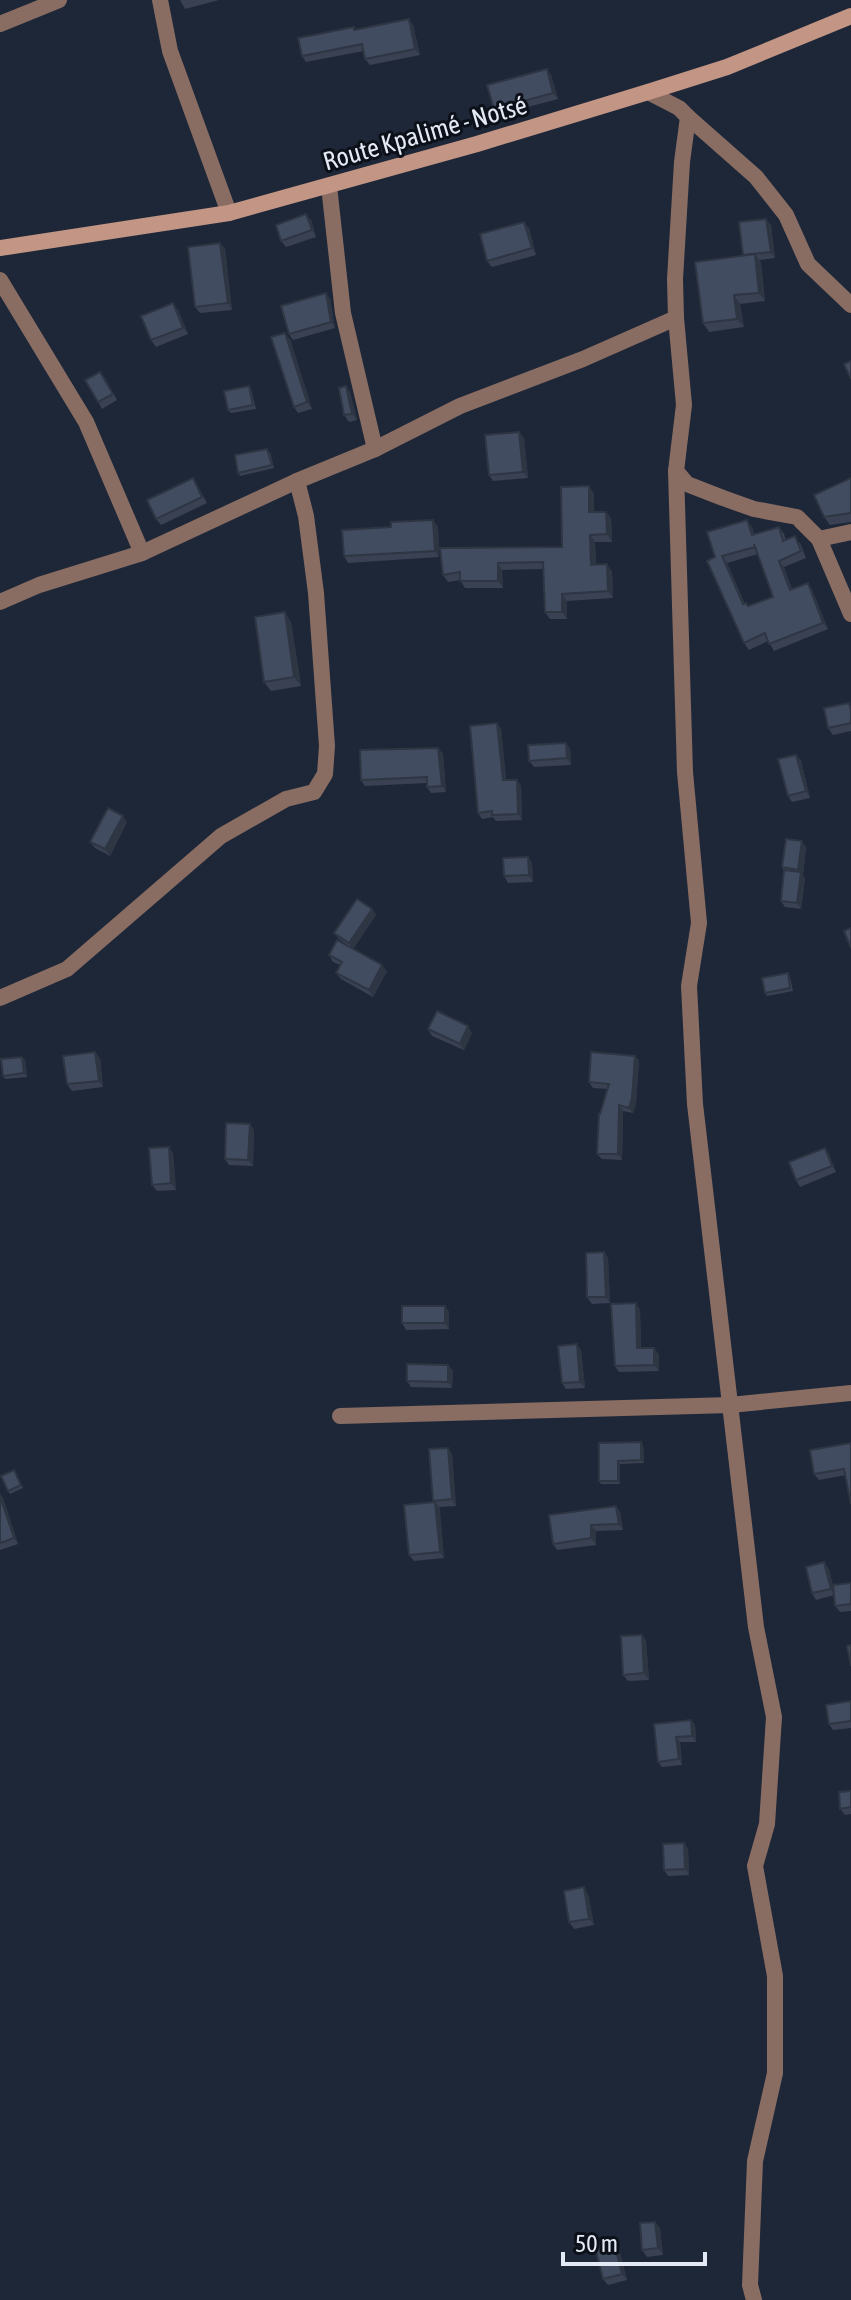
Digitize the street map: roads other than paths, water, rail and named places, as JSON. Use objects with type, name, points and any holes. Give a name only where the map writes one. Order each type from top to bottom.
[{"type":"main road","name":"Route Kpalimé - Notsé","points":[[0,248],[229,213],[329,186],[727,67],[851,16]]},
{"type":"street","points":[[0,24],[59,0]]},
{"type":"street","points":[[160,0],[170,51],[229,213]]},
{"type":"street","points":[[648,92],[679,108],[756,177],[786,215],[808,264],[851,305]]},
{"type":"street","points":[[688,117],[675,279],[684,405],[676,471],[685,772],[699,923],[689,986],[695,1104],[756,1627],[774,1717],[767,1824],[755,1866],[775,1976],[775,2073],[755,2161],[750,2285],[754,2300]]},
{"type":"street","points":[[329,186],[343,313],[375,449]]},
{"type":"street","points":[[0,280],[86,422],[142,553]]},
{"type":"street","points":[[0,602],[39,585],[142,553],[297,481],[375,449],[460,406],[583,359],[676,318]]},
{"type":"street","points":[[676,471],[687,484],[723,498],[754,509],[797,517],[819,539],[851,614]]},
{"type":"street","points":[[0,998],[67,969],[221,836],[286,799],[314,792],[325,774],[327,746],[316,593],[306,516],[297,481]]},
{"type":"street","points":[[819,539],[851,532]]},
{"type":"street","points":[[340,1416],[730,1405],[851,1393]]}]
